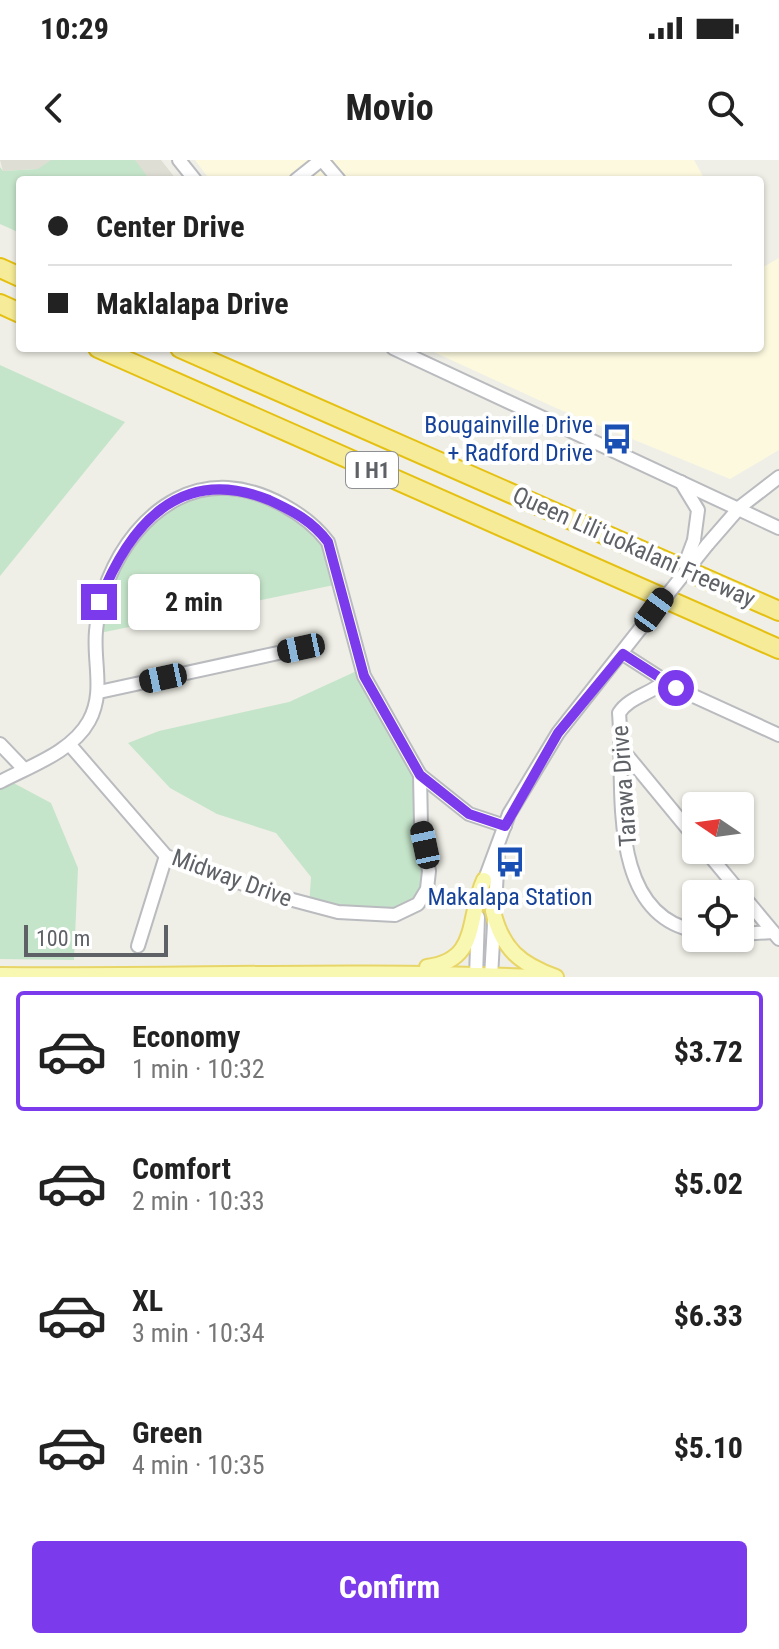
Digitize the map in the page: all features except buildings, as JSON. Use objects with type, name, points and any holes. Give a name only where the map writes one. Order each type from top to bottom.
[{"type":"highway","name":"Queen Liliʻuokalani Freeway","points":[[107,352],[779,649]]},
{"type":"highway","name":"Queen Liliʻuokalani Freeway","points":[[189,352],[779,609]]},
{"type":"highway","points":[[646,591],[779,661]]},
{"type":"main road","points":[[0,975],[89,977],[372,971],[440,965],[458,957],[466,946],[484,880]]},
{"type":"main road","points":[[493,911],[502,939],[514,956],[525,965],[556,977]]},
{"type":"main road","points":[[372,971],[534,977]]},
{"type":"street","points":[[179,160],[192,176]]},
{"type":"street","points":[[301,176],[322,160],[336,176]]},
{"type":"street","points":[[402,352],[740,507],[779,528]]},
{"type":"street","points":[[476,976],[477,919],[484,880],[505,826],[558,733],[623,654],[700,543],[779,477]]},
{"type":"street","points":[[678,480],[697,505],[700,543]]},
{"type":"street","points":[[0,782],[70,745],[89,721],[99,692],[95,634],[99,602],[132,537],[167,504],[186,495],[218,488],[235,489],[298,514],[314,525],[328,542],[364,676],[420,775],[469,814],[505,826]]},
{"type":"street","points":[[99,692],[301,648]]},
{"type":"street","points":[[623,654],[665,681],[779,735]]},
{"type":"street","name":"Tarawa Drive","points":[[665,681],[622,707],[619,713],[623,836],[632,870],[645,898],[667,920],[682,926]]},
{"type":"street","points":[[0,744],[24,769]]},
{"type":"street","name":"Midway Drive","points":[[70,745],[166,856],[309,906],[338,912],[395,915],[418,904],[428,885],[429,864],[421,826],[420,775]]},
{"type":"street","points":[[621,748],[682,822]]},
{"type":"street","points":[[491,976],[498,846]]},
{"type":"street","points":[[138,946],[166,856]]},
{"type":"street","points":[[717,864],[776,936]]},
{"type":"street","points":[[754,935],[776,936]]},
{"type":"shaded area","points":[[0,160],[161,160],[174,176],[43,176],[38,169],[3,171]]},
{"type":"shaded area","points":[[195,160],[694,160],[703,176],[207,176]]},
{"type":"shaded area","points":[[779,258],[779,450],[730,479],[556,408],[434,352],[764,352],[764,267]]},
{"type":"green space","points":[[51,160],[135,160],[147,176],[16,176],[16,231],[0,224],[0,167],[3,171],[38,169]]},
{"type":"green space","points":[[0,365],[125,422],[0,576]]},
{"type":"green space","points":[[235,489],[314,525],[339,584],[95,634],[119,557],[167,504]]},
{"type":"green space","points":[[361,669],[413,760],[429,877],[405,912],[309,906],[311,877],[276,833],[217,814],[170,788],[128,743],[159,731],[289,702]]},
{"type":"green space","points":[[6,779],[51,803],[78,868],[74,960],[0,959],[0,782]]},
{"type":"place","name":"Bougainville Drive + Radford Drive","points":[[617,439]]},
{"type":"place","name":"Makalapa Station","points":[[510,862]]},
{"type":"route","points":[[99,602],[119,557],[132,537],[167,504],[186,495],[218,488],[235,489],[298,514],[314,525],[328,542],[353,646],[364,676],[420,775],[469,814],[505,826],[509,814],[558,733],[623,654],[676,688]]}]
